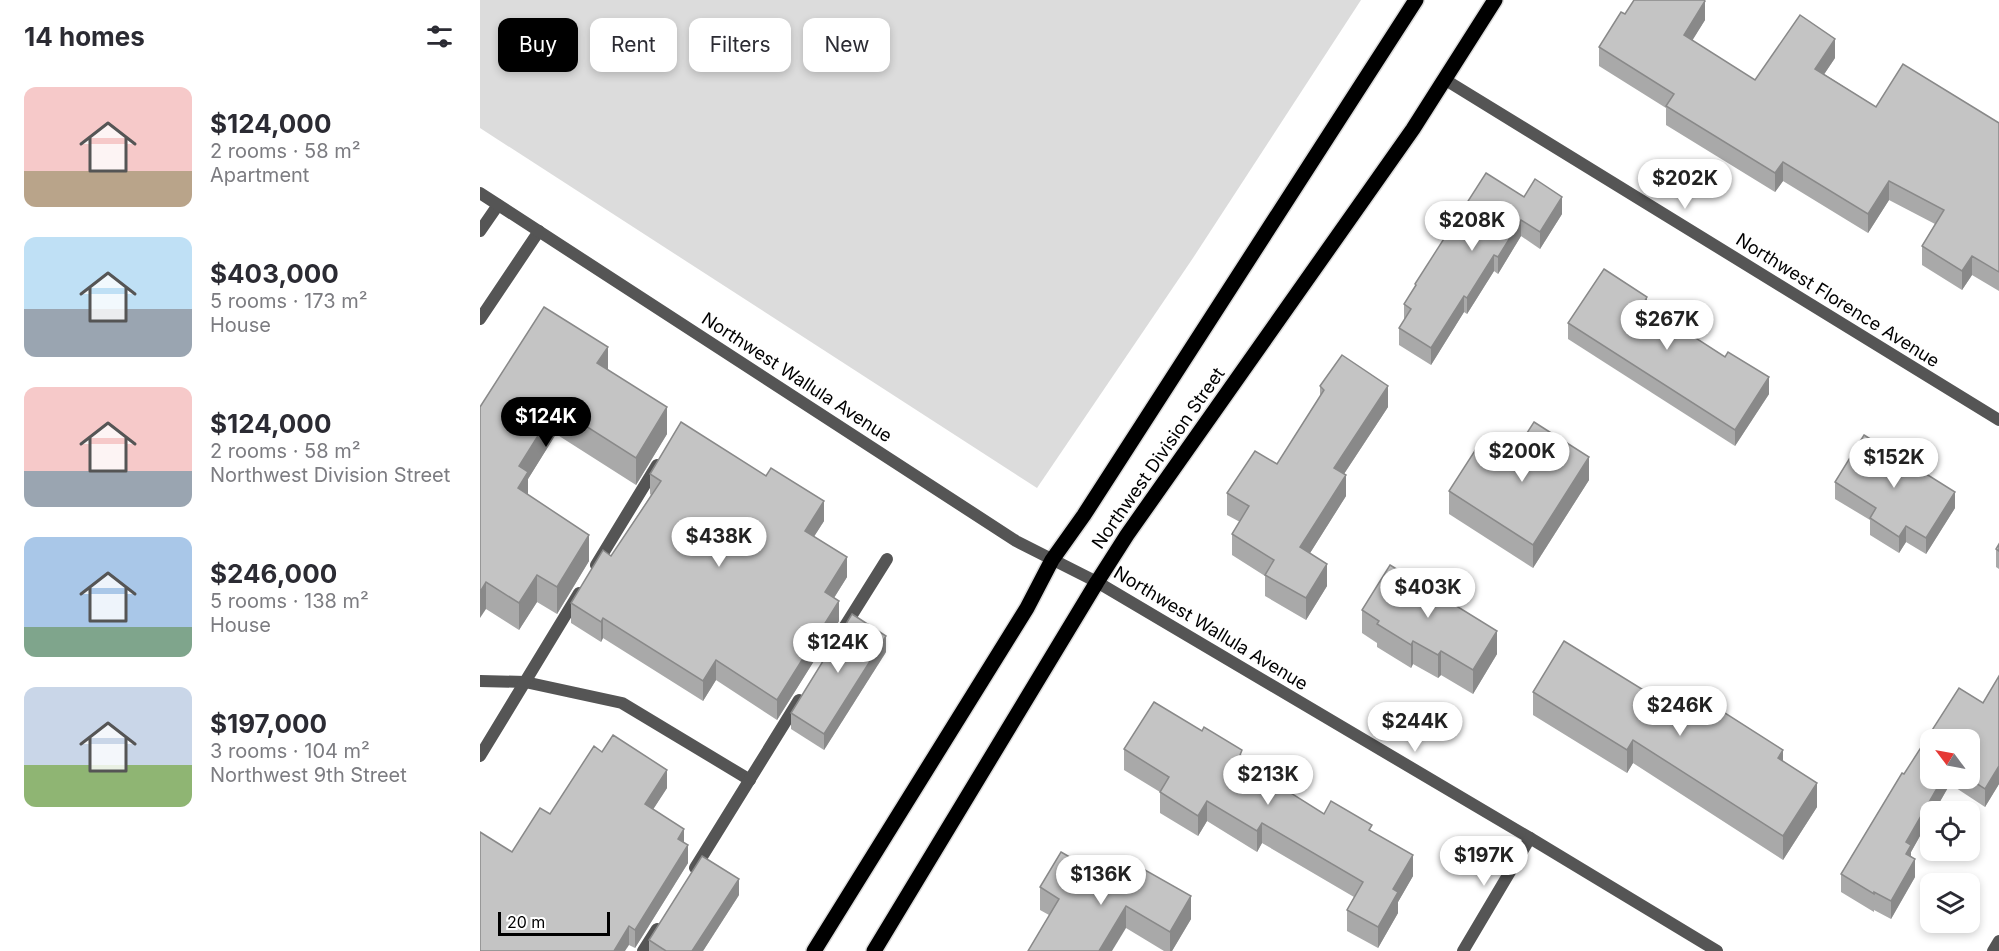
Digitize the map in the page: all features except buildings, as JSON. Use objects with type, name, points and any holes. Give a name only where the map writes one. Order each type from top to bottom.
[{"type":"main road","name":"Northwest Division Street","points":[[814,951],[1027,608],[1052,560],[1084,515],[1416,0]]},
{"type":"main road","name":"Northwest Division Street","points":[[874,951],[1097,582],[1413,129],[1495,0]]},
{"type":"street","name":"Northwest Florence Avenue","points":[[1444,79],[1999,420]]},
{"type":"street","name":"Northwest Wallula Avenue","points":[[480,193],[1016,541],[1097,582],[1717,951]]},
{"type":"street","points":[[480,231],[498,205]]},
{"type":"street","points":[[480,319],[539,231]]},
{"type":"street","points":[[480,756],[666,452]]},
{"type":"street","points":[[837,640],[887,559]]},
{"type":"street","points":[[480,681],[525,682],[622,703],[750,780]]},
{"type":"street","points":[[687,880],[806,690]]},
{"type":"street","points":[[1463,951],[1530,838]]},
{"type":"street","points":[[644,951],[662,921]]},
{"type":"street","points":[[1993,951],[1999,941]]},
{"type":"shaded area","points":[[480,0],[1361,0],[1193,258],[1037,488],[480,128]]}]
